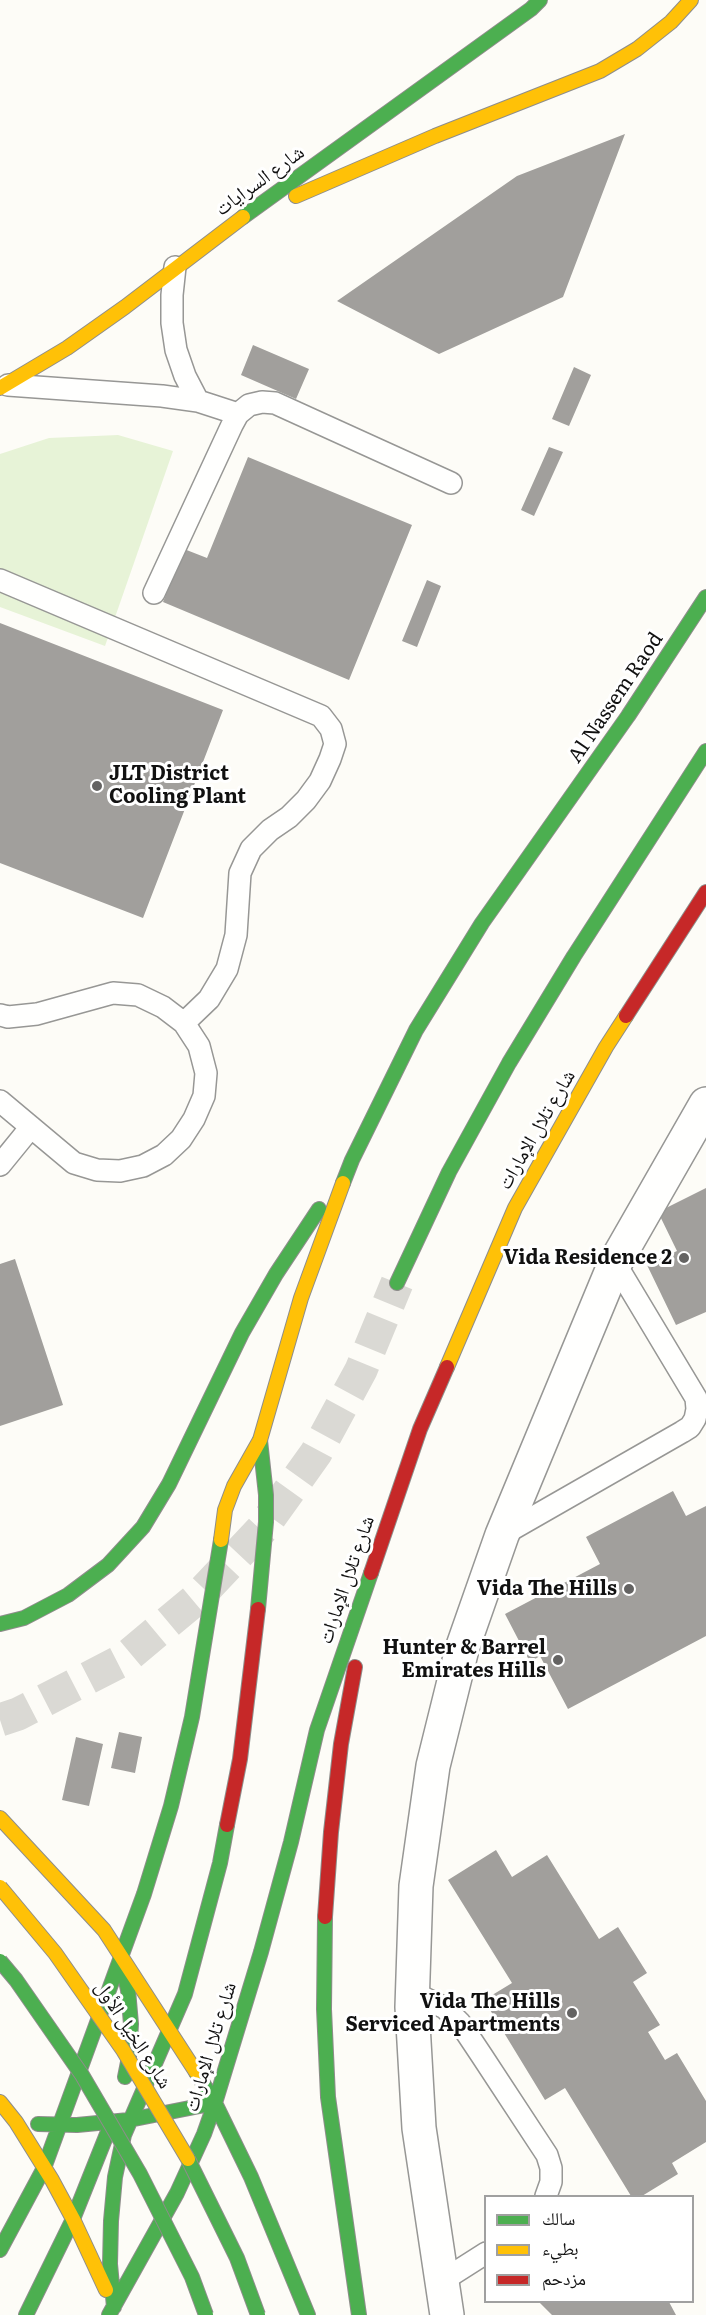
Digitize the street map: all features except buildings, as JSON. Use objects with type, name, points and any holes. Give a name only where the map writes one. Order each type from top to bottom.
[{"type":"main road","name":"شارع السرايات","points":[[4,387],[67,348],[125,307],[210,241],[522,16],[540,0]]},
{"type":"main road","points":[[210,241],[302,193],[435,136],[600,71],[638,49],[671,22],[691,0]]},
{"type":"main road","name":"Al Nassem Raod","points":[[352,1160],[416,1030],[482,923],[628,717],[706,597]]},
{"type":"main road","points":[[397,1283],[449,1172],[509,1063],[573,956],[706,752]]},
{"type":"main road","name":"شارع تلال الإمارات","points":[[113,2312],[177,2193],[204,2134],[215,2103],[215,2060],[261,1952],[288,1853],[317,1730],[420,1429],[515,1208],[606,1047],[706,892]]},
{"type":"main road","points":[[0,2250],[44,2168],[144,1894],[171,1806],[192,1717],[225,1510],[234,1486],[260,1440],[301,1298],[352,1160]]},
{"type":"main road","points":[[0,1624],[24,1618],[68,1595],[108,1565],[143,1527],[169,1484],[210,1394],[248,1324],[289,1255],[352,1160]]},
{"type":"main road","points":[[113,2312],[110,2264],[111,2221],[115,2177],[124,2135],[185,1994],[220,1863],[240,1759],[254,1655],[266,1522],[266,1495],[260,1440]]},
{"type":"main road","points":[[358,2315],[327,2097],[324,2009],[325,1920],[331,1832],[341,1744],[372,1570]]},
{"type":"main road","points":[[0,1818],[104,1930],[170,2029],[215,2103],[238,2150],[265,2209],[308,2315]]},
{"type":"main road","name":"شارع الخيل الأول","points":[[0,1887],[55,1953],[123,2050],[189,2163],[237,2258],[258,2315]]},
{"type":"main road","points":[[121,1957],[128,1990],[131,2024],[129,2057],[122,2090]]},
{"type":"main road","points":[[0,1961],[16,1980],[82,2075],[140,2174],[192,2277],[206,2315]]},
{"type":"main road","points":[[185,1994],[183,2036],[187,2046],[194,2054],[215,2060]]},
{"type":"main road","points":[[0,2102],[16,2122],[73,2219],[113,2312]]},
{"type":"main road","points":[[16,2122],[60,2125],[113,2117],[129,2120],[215,2103]]},
{"type":"main road","points":[[26,2315],[73,2219],[106,2140],[113,2117]]},
{"type":"main road","points":[[84,2148],[150,2129],[178,2129],[204,2134],[238,2150]]},
{"type":"main road","points":[[44,2168],[64,2157]]},
{"type":"main road","points":[[16,2220],[26,2218],[35,2220]]},
{"type":"main road","points":[[45,2277],[51,2240],[49,2231]]},
{"type":"street","points":[[447,2315],[419,2127],[412,1992],[416,1886],[433,1766],[462,1649],[502,1535],[615,1263],[706,1104]]},
{"type":"lane","points":[[175,267],[172,322],[176,350],[185,376],[198,401]]},
{"type":"lane","points":[[4,387],[119,391],[198,401],[238,414]]},
{"type":"lane","points":[[154,593],[238,414],[249,405],[262,402],[275,403],[451,483]]},
{"type":"lane","points":[[0,580],[321,716],[331,729],[335,744],[320,780],[298,808],[270,830],[251,849],[240,873],[236,935],[227,969],[209,999],[184,1023]]},
{"type":"lane","points":[[0,1015],[8,1017],[37,1014],[113,993],[138,995],[163,1007],[184,1023],[199,1046],[207,1073],[204,1096],[182,1139],[164,1155],[143,1166],[120,1171],[97,1170],[74,1163],[0,1101]]},
{"type":"lane","points":[[0,1165],[31,1127]]},
{"type":"lane","points":[[502,1535],[682,1432],[690,1427],[695,1419],[696,1398],[615,1263]]},
{"type":"lane","points":[[412,1992],[445,2008],[460,2023],[502,2085],[547,2155],[551,2175],[546,2195]]},
{"type":"lane","points":[[442,2281],[484,2254]]},
{"type":"green space","points":[[118,435],[173,451],[105,646],[0,607],[0,454],[49,438]]},
{"type":"tunnel","points":[[0,1720],[18,1714],[123,1660],[196,1599],[261,1530],[316,1453],[361,1370],[397,1283]]},
{"type":"traffic: fast","points":[[243,217],[531,9],[540,0]]},
{"type":"traffic: fast","points":[[343,1183],[416,1030],[482,923],[628,716],[706,597]]},
{"type":"traffic: fast","points":[[397,1283],[449,1172],[509,1063],[574,956],[706,751]]},
{"type":"traffic: fast","points":[[0,1624],[24,1618],[68,1595],[108,1565],[143,1527],[169,1484],[242,1333],[276,1274],[319,1209]]},
{"type":"traffic: fast","points":[[258,1609],[266,1522],[266,1495],[260,1440]]},
{"type":"traffic: fast","points":[[0,2250],[44,2168],[144,1894],[171,1806],[192,1717],[221,1540]]},
{"type":"traffic: fast","points":[[109,2315],[177,2193],[204,2134],[215,2103],[261,1952],[291,1842],[317,1730],[371,1573]]},
{"type":"traffic: fast","points":[[114,2307],[110,2264],[111,2221],[115,2177],[124,2135],[185,1994],[220,1863],[227,1825]]},
{"type":"traffic: fast","points":[[325,1917],[324,2009],[328,2097],[359,2315]]},
{"type":"traffic: fast","points":[[0,1961],[16,1980],[82,2075],[140,2174],[192,2277],[206,2315]]},
{"type":"traffic: fast","points":[[123,1967],[131,2024],[125,2077]]},
{"type":"traffic: fast","points":[[196,2072],[215,2103],[251,2177],[308,2315]]},
{"type":"traffic: fast","points":[[38,2124],[77,2125],[129,2120],[215,2103]]},
{"type":"traffic: fast","points":[[26,2315],[73,2219],[109,2129]]},
{"type":"traffic: fast","points":[[188,2159],[237,2258],[258,2315]]},
{"type":"traffic: slow","points":[[296,196],[435,136],[600,71],[637,49],[671,22],[691,0]]},
{"type":"traffic: slow","points":[[0,388],[67,348],[243,217]]},
{"type":"traffic: slow","points":[[447,1367],[515,1208],[626,1016]]},
{"type":"traffic: slow","points":[[221,1540],[225,1510],[234,1486],[260,1440],[301,1298],[343,1183]]},
{"type":"traffic: slow","points":[[0,1818],[104,1930],[196,2072]]},
{"type":"traffic: slow","points":[[0,1887],[55,1953],[123,2050],[188,2159]]},
{"type":"traffic: slow","points":[[0,2102],[16,2122],[52,2180],[106,2290]]},
{"type":"traffic: jam","points":[[626,1016],[706,892]]},
{"type":"traffic: jam","points":[[371,1573],[420,1429],[447,1367]]},
{"type":"traffic: jam","points":[[227,1825],[240,1759],[258,1609]]},
{"type":"traffic: jam","points":[[325,1917],[331,1832],[341,1744],[355,1667]]},
{"type":"place","name":"JLT District Cooling Plant","points":[[97,786]]},
{"type":"place","name":"Vida Residence 2","points":[[684,1258]]},
{"type":"place","name":"Vida The Hills","points":[[629,1589]]},
{"type":"place","name":"Hunter & Barrel Emirates Hills","points":[[558,1660]]},
{"type":"place","name":"Vida The Hills Serviced Apartments","points":[[572,2013]]}]
